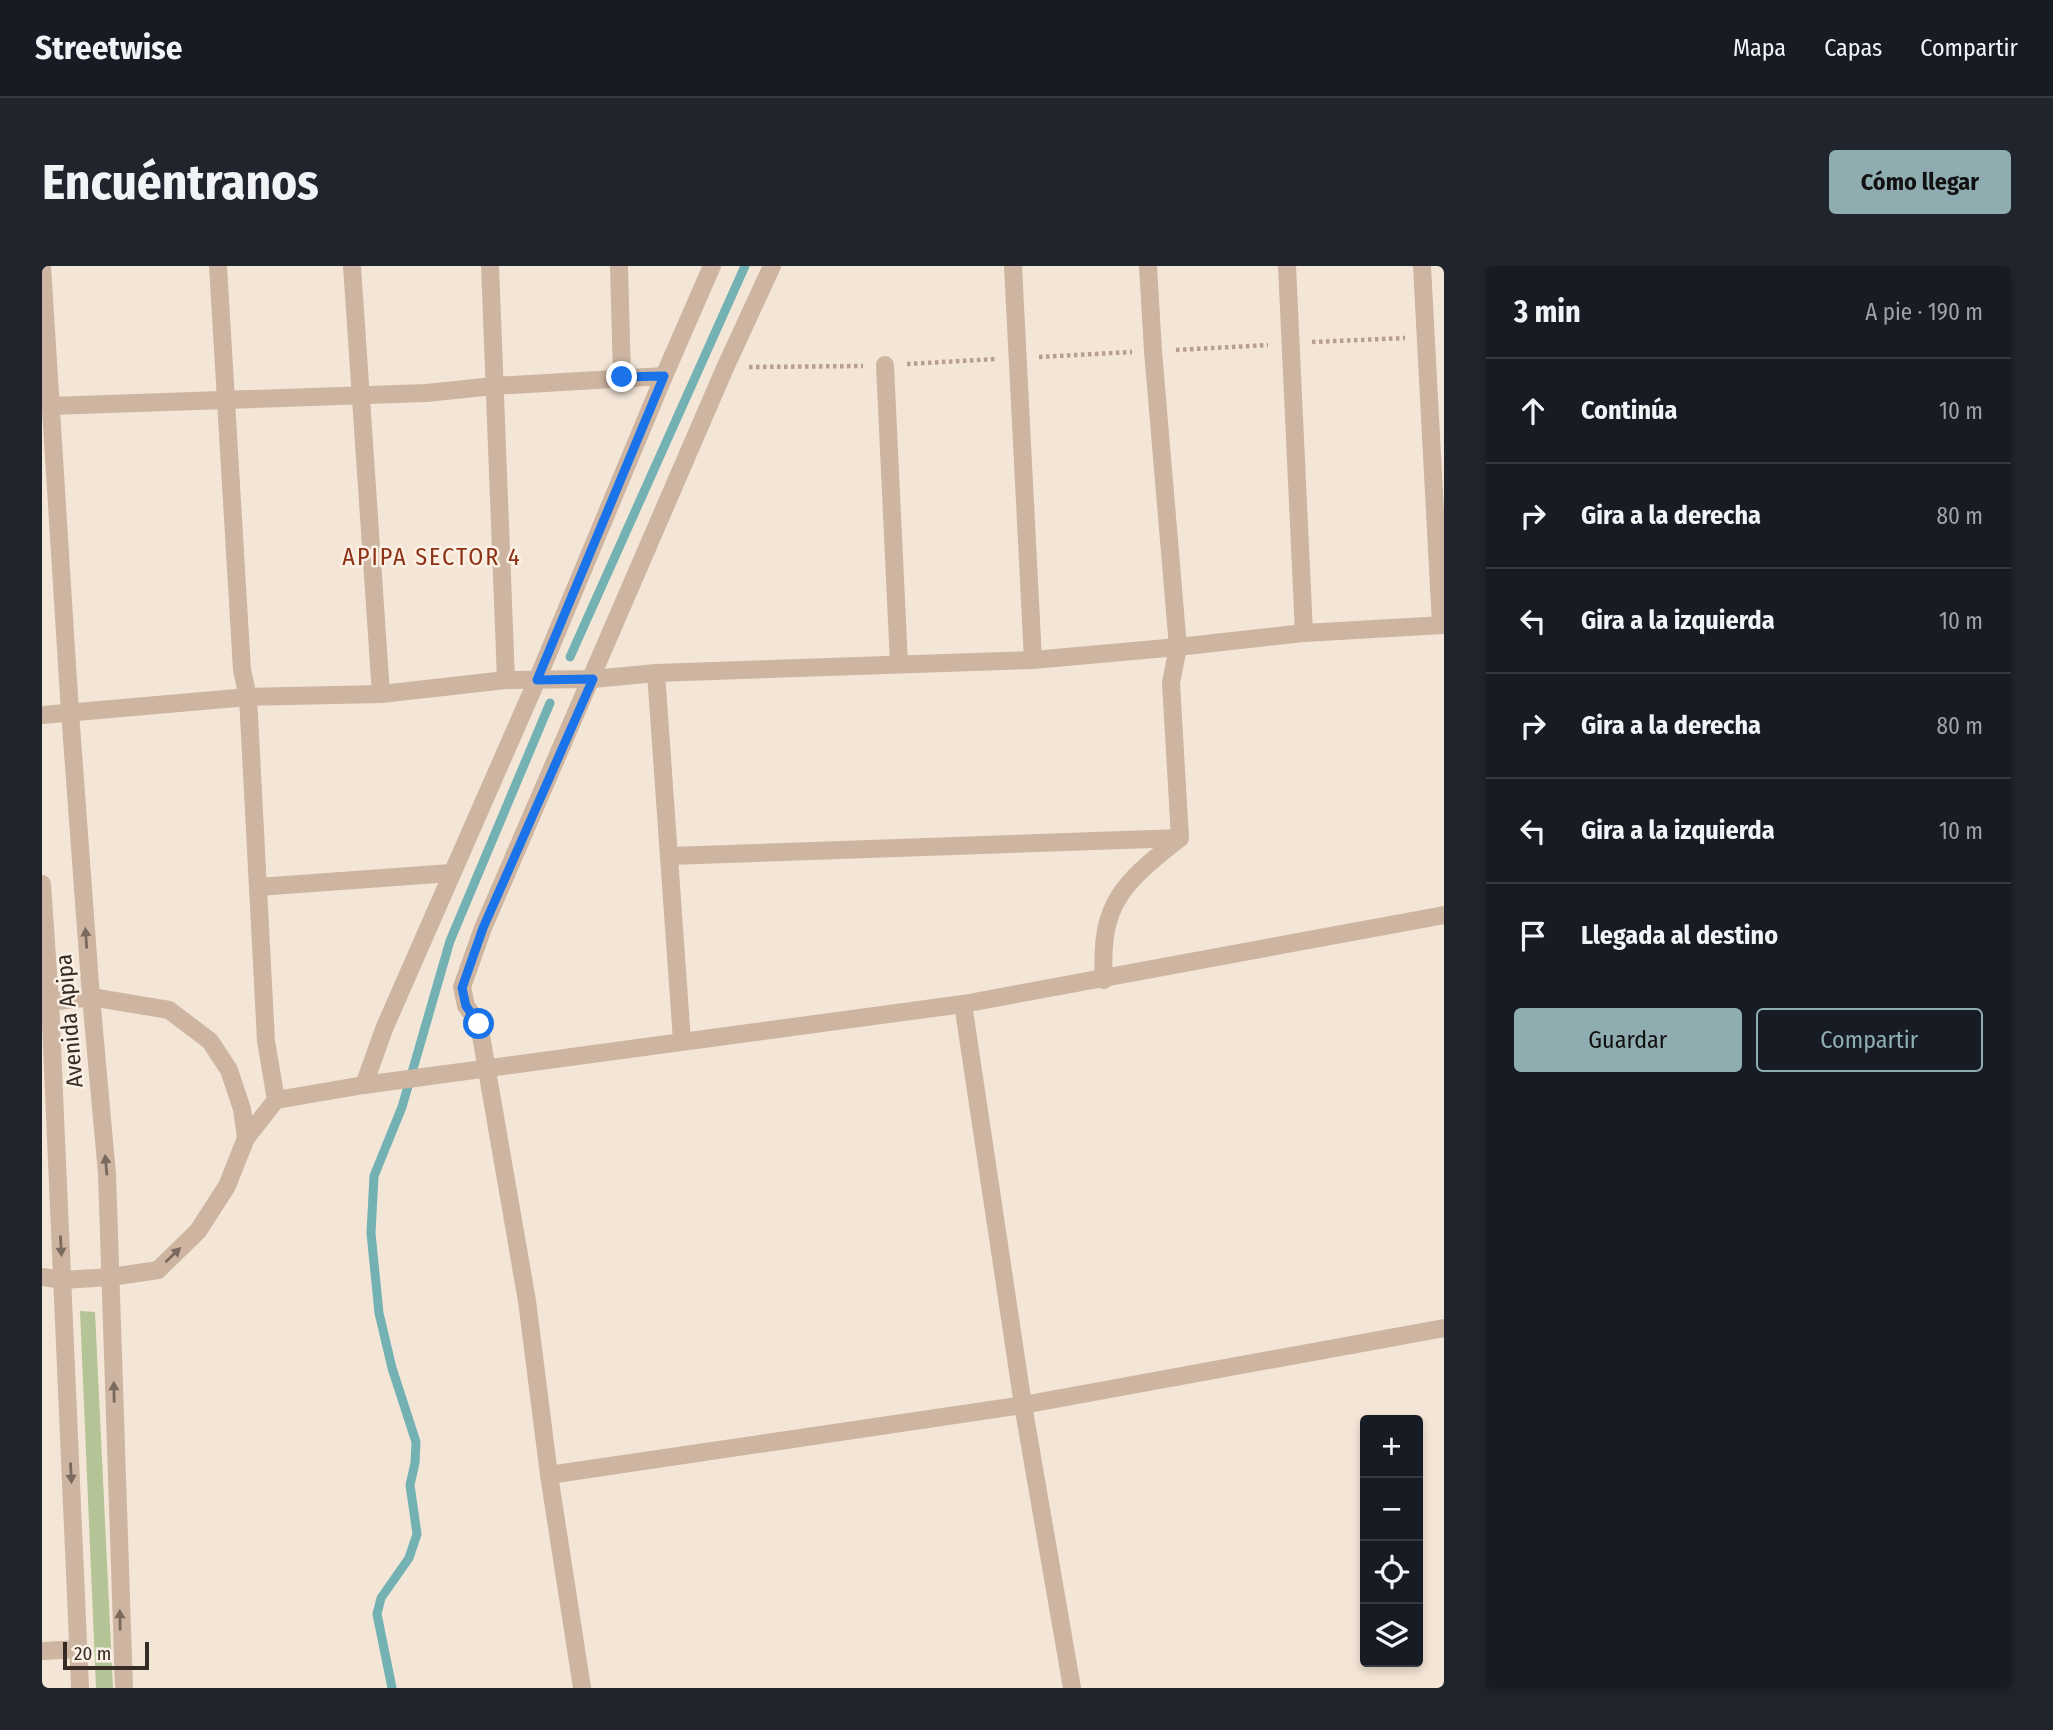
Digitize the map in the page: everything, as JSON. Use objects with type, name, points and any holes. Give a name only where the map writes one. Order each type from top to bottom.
[{"type":"street","name":"Avenida Apipa","points":[[42,266],[70,712],[107,1174],[124,1688]]},
{"type":"street","points":[[218,266],[242,670],[248,697],[266,1041],[276,1100]]},
{"type":"street","points":[[352,266],[381,694]]},
{"type":"street","points":[[490,266],[506,680]]},
{"type":"street","points":[[619,266],[622,377]]},
{"type":"street","points":[[364,1085],[384,1029],[537,680],[712,266]]},
{"type":"street","points":[[582,1688],[527,1301],[479,1024],[466,1006],[462,988],[483,928],[593,679],[725,368],[772,266]]},
{"type":"street","points":[[1013,266],[1033,660]]},
{"type":"street","points":[[1149,266],[1153,351],[1178,648],[1171,683],[1180,838]]},
{"type":"street","points":[[1287,266],[1304,633]]},
{"type":"street","points":[[42,715],[248,697],[381,694],[506,680],[593,679],[656,673],[1033,660],[1178,648],[1304,633],[1442,625],[1422,266]]},
{"type":"street","points":[[885,365],[900,664]]},
{"type":"street","points":[[50,406],[426,393],[494,386],[664,376]]},
{"type":"street","points":[[656,673],[682,1041]]},
{"type":"street","points":[[670,856],[1180,838]]},
{"type":"street","points":[[1104,980],[1104,935],[1126,883],[1180,838]]},
{"type":"street","points":[[258,887],[451,873]]},
{"type":"street","name":"Avenida Apipa","points":[[42,884],[80,1688]]},
{"type":"street","points":[[42,1277],[62,1280],[158,1270],[198,1231],[227,1186],[246,1138],[276,1100],[364,1085],[963,1004],[1444,915]]},
{"type":"street","points":[[46,1002],[91,997],[169,1010],[210,1041],[229,1070],[242,1109],[246,1138]]},
{"type":"street","points":[[963,1004],[1023,1405],[1072,1688]]},
{"type":"street","points":[[550,1475],[1023,1405],[1444,1328]]},
{"type":"street","points":[[42,1651],[79,1649]]},
{"type":"path","points":[[725,368],[885,365],[1426,338]]},
{"type":"green space","points":[[80,1311],[95,1312],[113,1688],[96,1688]]},
{"type":"waterway","points":[[570,657],[745,266]]},
{"type":"waterway","points":[[392,1688],[377,1614],[381,1598],[409,1558],[417,1534],[410,1485],[416,1442],[392,1368],[379,1313],[371,1233],[374,1176],[402,1107],[450,941],[550,703]]},
{"type":"district","name":"APIPA SECTOR 4","points":[[432,557]]},
{"type":"route","points":[[479,1024],[466,1006],[462,988],[483,928],[593,679],[537,680],[664,376],[622,377]]}]
